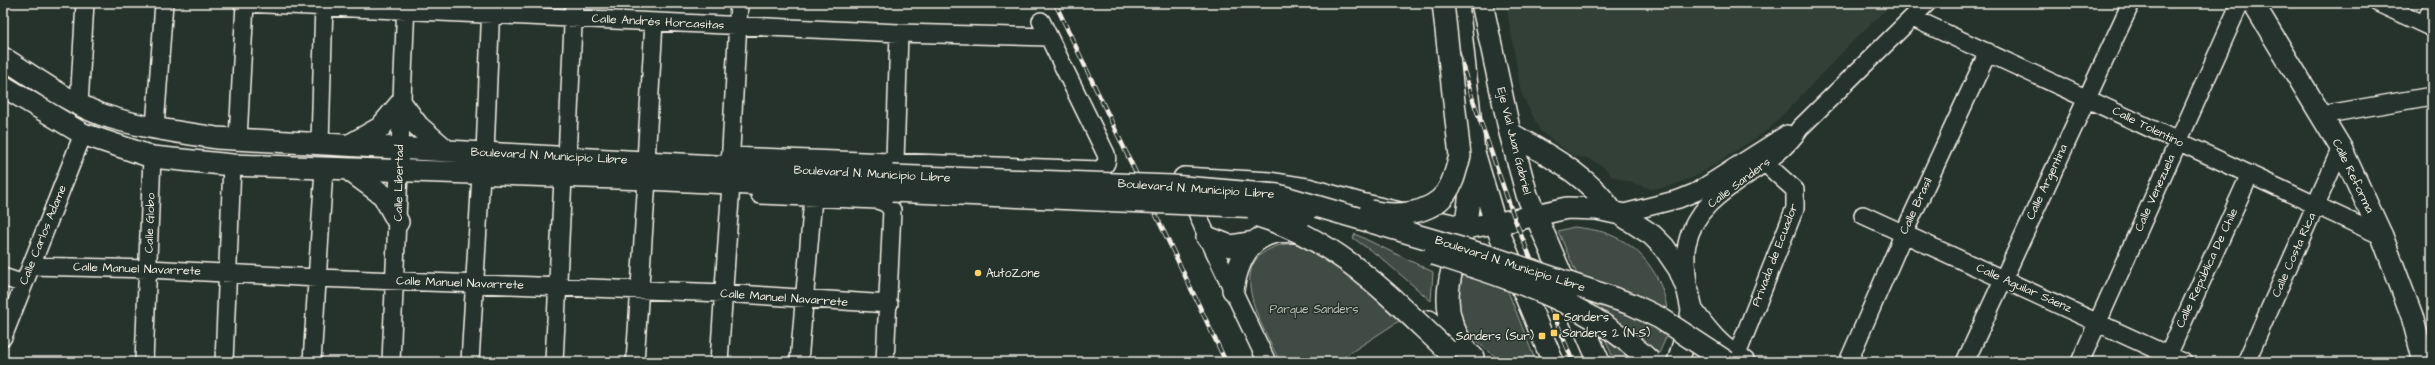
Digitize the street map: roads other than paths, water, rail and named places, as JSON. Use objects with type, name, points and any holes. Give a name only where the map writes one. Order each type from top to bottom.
[{"type":"main road","points":[[1278,195],[1317,199],[1393,215],[1414,212],[1429,206],[1445,195],[1454,179],[1460,156],[1443,3]]},
{"type":"main road","points":[[1458,3],[1474,152],[1495,223],[1553,362]]},
{"type":"main road","name":"Eje Vial Juan Gabriel","points":[[1482,3],[1510,133],[1527,194],[1599,362]]},
{"type":"main road","name":"Calle Reforma","points":[[2253,3],[2341,148],[2382,236],[2412,316],[2420,358]]},
{"type":"main road","name":"Boulevard N. Municipio Libre","points":[[3,58],[79,104],[119,120],[216,138],[567,157],[646,170],[889,182],[1261,207],[1296,212],[1404,244],[1534,288],[1585,312],[1622,336],[1651,362]]},
{"type":"main road","name":"Boulevard N. Municipio Libre","points":[[3,86],[84,134],[152,157],[232,165],[562,178],[646,170]]},
{"type":"main road","points":[[349,146],[380,128],[401,102],[418,126],[447,151]]},
{"type":"main road","points":[[1510,133],[1583,178],[1616,213],[1652,235],[1664,248],[1679,269],[1690,300],[1705,330],[1735,360]]},
{"type":"main road","points":[[1465,358],[1452,322],[1447,298],[1451,269],[1465,228],[1468,186],[1474,152]]},
{"type":"main road","points":[[349,170],[383,195],[398,222]]},
{"type":"main road","points":[[1184,178],[1242,180],[1300,188],[1465,228],[1567,208],[1616,213]]},
{"type":"main road","name":"Boulevard N. Municipio Libre","points":[[889,182],[1172,186],[1278,195],[1488,256],[1632,304],[1735,360]]},
{"type":"main road","points":[[1428,220],[1454,201],[1468,186]]},
{"type":"main road","points":[[1219,205],[1270,220],[1297,230],[1339,253],[1465,358]]},
{"type":"main road","points":[[1207,237],[1230,246],[1254,242],[1270,233],[1286,230],[1310,234],[1330,243],[1352,256],[1465,358]]},
{"type":"main road","points":[[1233,290],[1240,262],[1254,242]]},
{"type":"main road","points":[[1678,362],[1688,333],[1690,300]]},
{"type":"street","points":[[79,104],[85,3]]},
{"type":"street","points":[[156,127],[164,3]]},
{"type":"street","points":[[238,139],[244,3]]},
{"type":"street","name":"Calle Andrés Horcasitas","points":[[244,3],[574,11],[654,22],[899,33],[1050,37]]},
{"type":"street","points":[[719,362],[739,3]]},
{"type":"street","name":"Calle Sanders","points":[[1690,300],[1687,245],[1698,217],[1721,194],[1786,147],[1800,128],[1927,3]]},
{"type":"street","name":"Calle Argentina","points":[[1965,362],[2131,3]]},
{"type":"street","name":"Calle Venezuela","points":[[2080,362],[2240,3]]},
{"type":"street","points":[[2378,3],[2428,26],[2432,8]]},
{"type":"street","points":[[320,143],[324,5]]},
{"type":"street","name":"Calle Libertad","points":[[391,362],[406,6]]},
{"type":"street","points":[[485,153],[491,9]]},
{"type":"street","points":[[567,157],[574,11]]},
{"type":"street","name":"Calle Tolentino","points":[[1913,18],[2087,97],[2179,142],[2382,236]]},
{"type":"street","points":[[730,175],[813,198],[889,182],[1091,171],[1105,166],[1108,160],[1106,154],[1041,21]]},
{"type":"street","points":[[635,362],[654,22]]},
{"type":"street","points":[[885,362],[889,304],[892,210],[886,204],[889,182],[899,33]]},
{"type":"street","name":"Calle Brasil","points":[[1848,362],[1904,233],[1988,52]]},
{"type":"street","points":[[2321,115],[2432,96]]},
{"type":"street","name":"Calle Sanders","points":[[1616,213],[1660,204],[1696,192],[1780,138],[1800,128]]},
{"type":"street","name":"Calle Carlos Adame","points":[[3,337],[84,134]]},
{"type":"street","name":"Calle Costa Rica","points":[[2246,362],[2341,148]]},
{"type":"street","name":"Calle Globo","points":[[144,362],[149,269],[152,157]]},
{"type":"street","name":"Privada de Ecuador","points":[[1735,360],[1795,208],[1795,190],[1765,163]]},
{"type":"street","points":[[224,362],[232,165]]},
{"type":"street","points":[[312,362],[324,168]]},
{"type":"street","points":[[470,362],[481,174]]},
{"type":"street","name":"Calle República De Chile","points":[[2166,358],[2250,174]]},
{"type":"street","points":[[554,362],[562,178]]},
{"type":"street","points":[[1184,178],[1207,237],[1267,362]]},
{"type":"street","points":[[798,362],[802,300],[813,198]]},
{"type":"street","name":"Calle Aguilar Sáenz","points":[[1863,215],[2097,321],[2166,358],[2184,362]]},
{"type":"street","name":"Calle Manuel Navarrete","points":[[31,266],[149,269],[317,278],[724,293],[802,300],[889,304]]},
{"type":"street","points":[[3,277],[24,284]]},
{"type":"railway","points":[[1055,3],[1226,362]]},
{"type":"railway","points":[[1443,3],[1473,100],[1515,220],[1573,362]]},
{"type":"place","name":"AutoZone","points":[[978,273]]},
{"type":"place","name":"Sanders","points":[[1556,317]]},
{"type":"place","name":"Sanders 2 (N-S)","points":[[1554,333]]},
{"type":"place","name":"Sanders (Sur)","points":[[1542,336]]},
{"type":"park label","name":"Parque Sanders","points":[[1314,309]]}]
